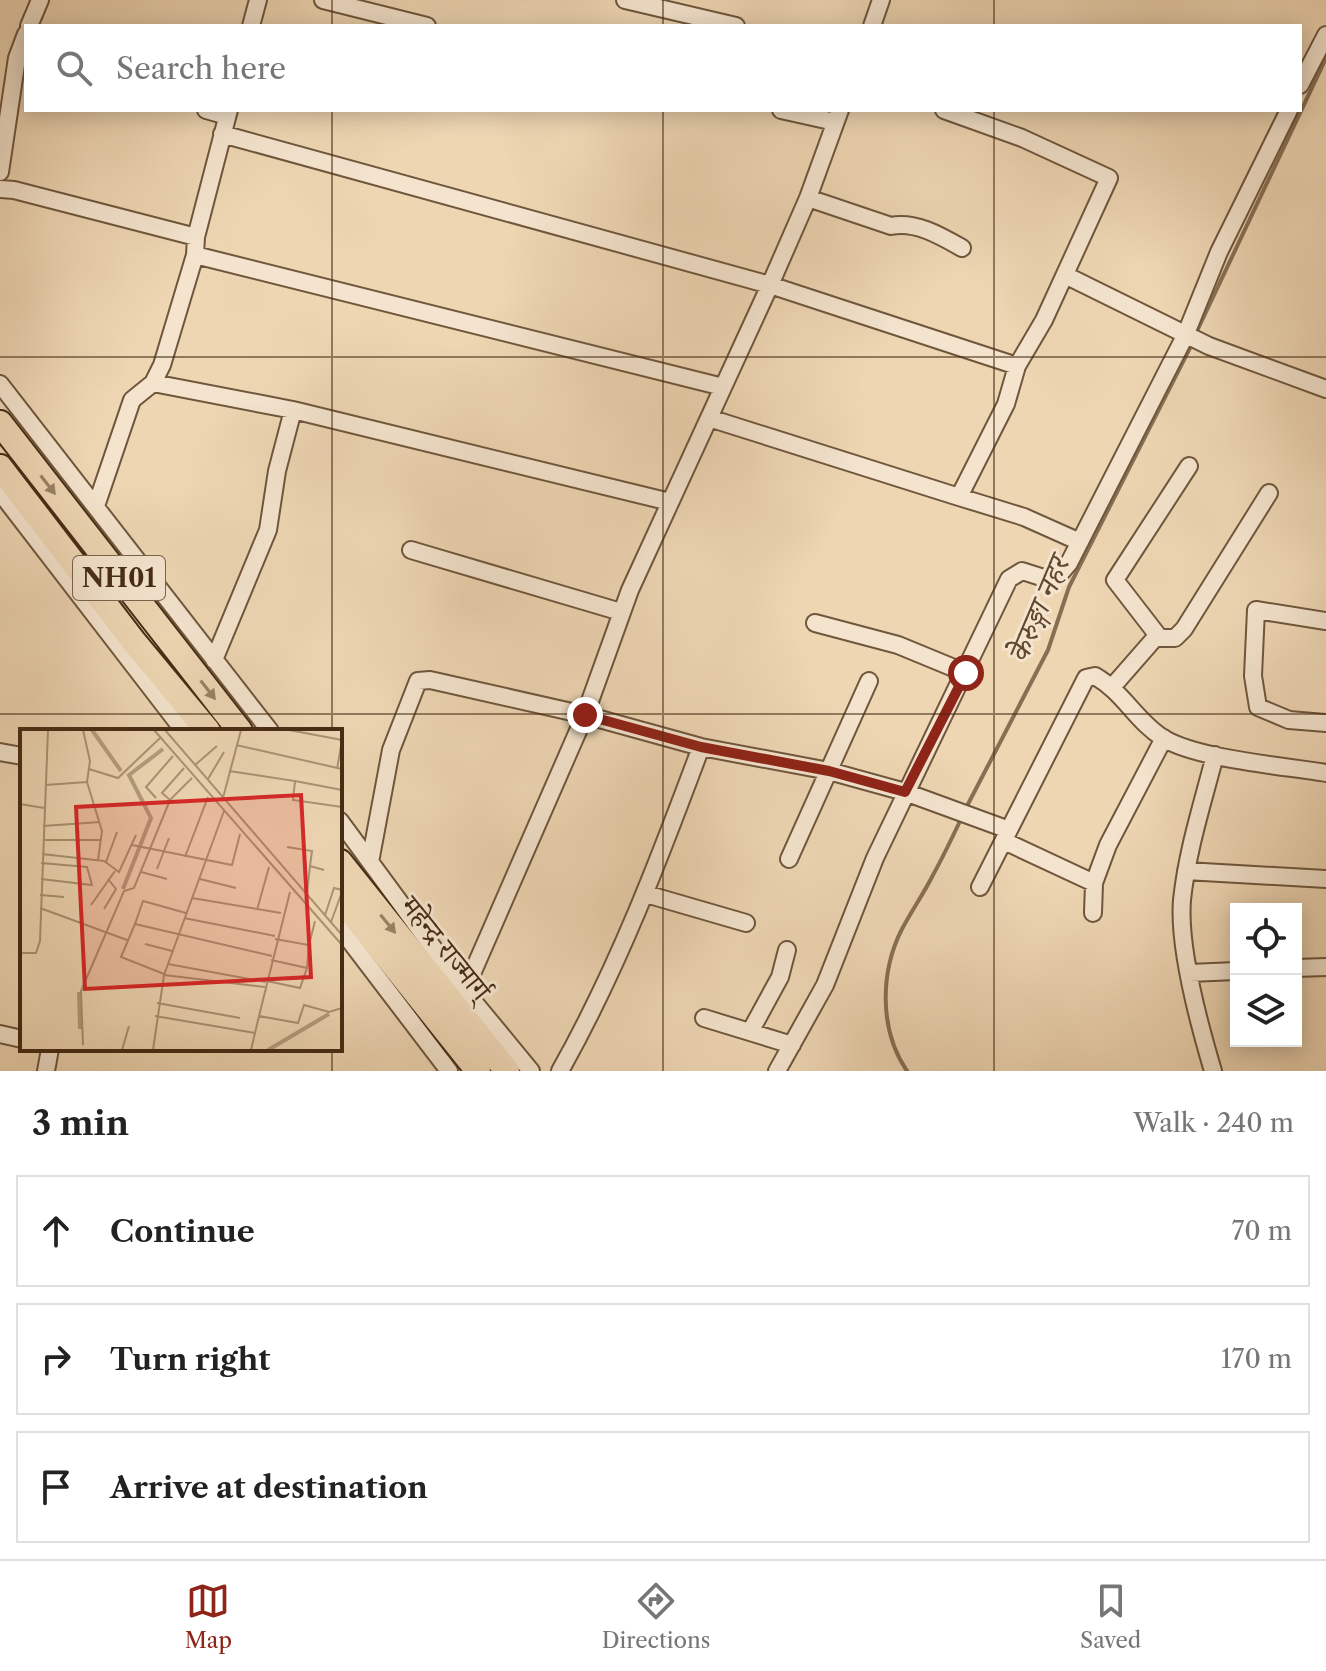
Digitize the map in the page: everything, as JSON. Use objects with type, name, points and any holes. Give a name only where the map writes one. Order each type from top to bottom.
[{"type":"highway","name":"NH01","points":[[0,423],[238,729]]},
{"type":"highway","name":"NH01","points":[[0,467],[135,643],[206,729]]},
{"type":"highway","name":"महेन्द्र राज्मार्ग्","points":[[342,864],[461,1000],[468,1062]]},
{"type":"highway","name":"महेन्द्र राज्मार्ग्","points":[[342,901],[468,1062],[507,1071]]},
{"type":"street","points":[[30,24],[40,0]]},
{"type":"street","points":[[252,24],[258,0]]},
{"type":"street","points":[[323,0],[419,24]]},
{"type":"street","points":[[625,0],[727,24]]},
{"type":"street","points":[[873,24],[881,0]]},
{"type":"street","points":[[1302,81],[1326,35]]},
{"type":"street","points":[[0,172],[21,60]]},
{"type":"street","points":[[446,1031],[585,715],[621,612],[808,198],[838,116],[800,112]]},
{"type":"street","points":[[950,112],[1022,138],[1109,178],[1044,320],[1017,366],[1006,404],[959,497]]},
{"type":"street","points":[[777,1071],[825,985],[875,858],[1009,579],[1022,571],[1044,578],[1058,576],[1080,542],[1185,336],[1219,252],[1288,112]]},
{"type":"street","points":[[96,506],[132,400],[153,383],[162,365],[195,255],[196,237],[228,113]]},
{"type":"street","points":[[222,134],[770,285],[1017,366]]},
{"type":"street","points":[[0,189],[196,237]]},
{"type":"street","points":[[808,198],[891,226],[904,223],[962,248]]},
{"type":"street","points":[[195,255],[723,387]]},
{"type":"street","points":[[1065,275],[1185,336],[1326,389]]},
{"type":"street","points":[[153,383],[293,410],[670,502]]},
{"type":"street","points":[[0,384],[268,729]]},
{"type":"street","points":[[214,660],[268,530],[277,471],[293,410]]},
{"type":"street","points":[[709,418],[1024,517],[1080,542]]},
{"type":"street","points":[[1159,637],[1115,580],[1189,466]]},
{"type":"street","points":[[0,492],[182,729]]},
{"type":"street","points":[[1113,686],[1155,638],[1175,638],[1184,629],[1269,493]]},
{"type":"street","points":[[411,550],[621,612]]},
{"type":"street","points":[[1326,621],[1256,610],[1253,676],[1258,707],[1289,720],[1326,723]]},
{"type":"street","points":[[815,623],[898,645],[966,673]]},
{"type":"street","points":[[980,887],[1086,678],[1095,676],[1113,686],[1164,738],[1215,755],[1326,773]]},
{"type":"street","points":[[370,862],[391,750],[418,681],[430,680],[585,715],[701,747],[829,771],[905,792],[969,815],[1094,883]]},
{"type":"street","points":[[789,859],[869,681]]},
{"type":"street","points":[[1093,913],[1094,883],[1108,845],[1164,738]]},
{"type":"street","points":[[560,1071],[575,1046],[646,894],[701,747]]},
{"type":"street","points":[[0,752],[20,756]]},
{"type":"street","points":[[1213,1071],[1190,973],[1182,921],[1186,871],[1215,755]]},
{"type":"street","points":[[342,824],[461,1000],[531,1071]]},
{"type":"street","points":[[1186,871],[1326,879]]},
{"type":"street","points":[[646,894],[746,923]]},
{"type":"street","points":[[342,930],[468,1062]]},
{"type":"street","points":[[750,1032],[780,977],[787,950]]},
{"type":"street","points":[[1302,968],[1326,967]]},
{"type":"street","points":[[1190,973],[1230,971]]},
{"type":"street","points":[[704,1018],[792,1045]]},
{"type":"street","points":[[0,1034],[20,1039]]},
{"type":"street","points":[[46,1071],[50,1051]]},
{"type":"waterway","name":"केेरुङ्गा नहर","points":[[1302,109],[1326,58]]},
{"type":"waterway","name":"केेरुङ्गा नहर","points":[[1197,331],[1300,112]]},
{"type":"waterway","name":"केेरुङ्गा नहर","points":[[966,808],[1048,650],[1069,587],[1191,346]]},
{"type":"waterway","name":"केेरुङ्गा नहर","points":[[907,1071],[891,1038],[887,1019],[890,964],[902,929],[961,819]]},
{"type":"route","points":[[585,715],[701,747],[829,771],[905,792],[966,673]]}]
